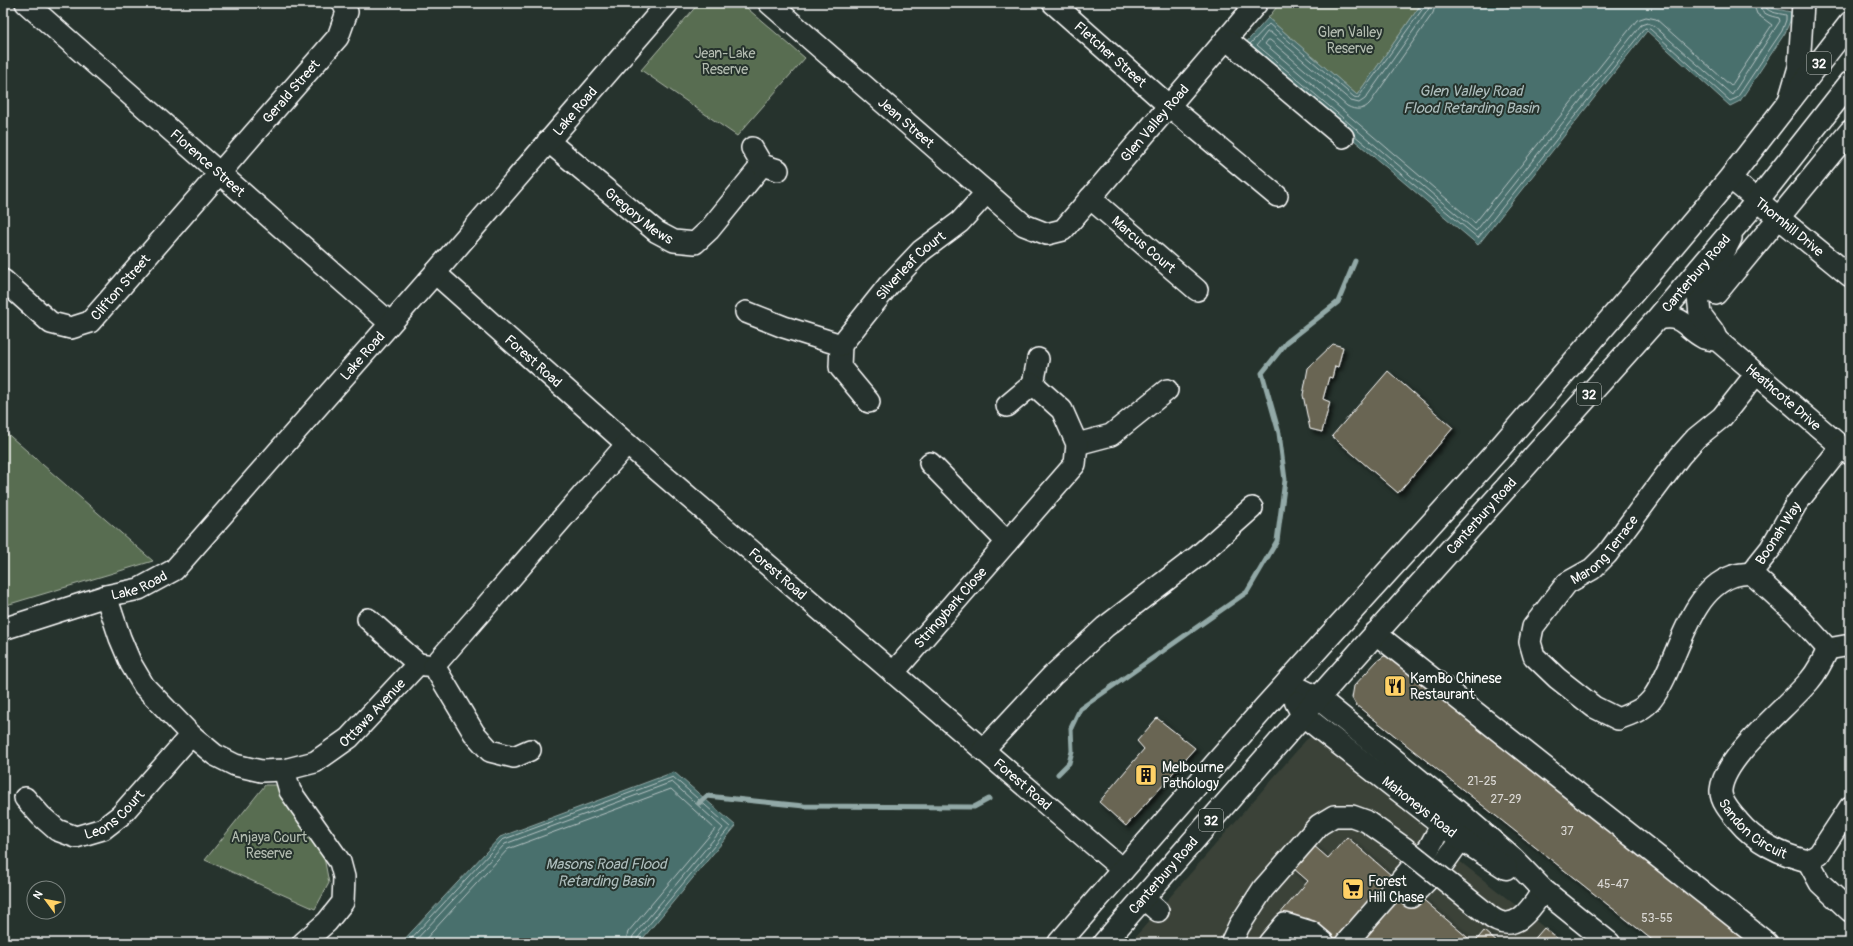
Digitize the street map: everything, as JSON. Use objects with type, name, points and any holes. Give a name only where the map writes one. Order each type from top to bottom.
[{"type":"main road","name":"32","points":[[1059,943],[1287,683],[1502,445],[1730,178],[1850,23]]},
{"type":"main road","name":"Canterbury Road","points":[[1104,943],[1150,905],[1303,715],[1656,319],[1757,201],[1850,82]]},
{"type":"main road","name":"Mahoneys Road","points":[[1287,683],[1318,698],[1463,816],[1513,859],[1544,890],[1609,941]]},
{"type":"main road","points":[[1287,683],[1303,715]]},
{"type":"main road","name":"Mahoneys Road","points":[[1303,715],[1460,838],[1507,869],[1544,890]]},
{"type":"main road","points":[[1442,824],[1446,802]]},
{"type":"main road","points":[[1460,838],[1463,816]]},
{"type":"street","name":"Florence Street","points":[[26,3],[390,323]]},
{"type":"street","name":"Gerald Street","points":[[220,173],[338,37],[347,12],[343,3]]},
{"type":"street","name":"Lake Road","points":[[3,629],[106,596],[139,589],[174,570],[390,323],[436,273],[668,3]]},
{"type":"street","name":"Jean Street","points":[[769,3],[1024,225],[1047,234]]},
{"type":"street","name":"Fletcher Street","points":[[1053,3],[1169,106],[1277,196]]},
{"type":"street","name":"Glen Valley Road","points":[[1047,234],[1063,230],[1257,3]]},
{"type":"street","points":[[1788,103],[1799,67],[1802,3]]},
{"type":"street","points":[[1226,39],[1343,137]]},
{"type":"street","name":"Canterbury Road","points":[[1716,294],[1850,131]]},
{"type":"street","name":"Gregory Mews","points":[[548,141],[658,232],[674,241],[695,242],[709,230],[764,161]]},
{"type":"street","name":"Clifton Street","points":[[3,280],[51,323],[71,328],[90,322],[220,173]]},
{"type":"street","name":"Thornhill Drive","points":[[1730,178],[1850,276]]},
{"type":"street","name":"Silverleaf Court","points":[[841,345],[888,286],[921,251],[960,222],[987,192]]},
{"type":"street","name":"Marcus Court","points":[[1090,198],[1197,290]]},
{"type":"street","name":"Heathcote Drive","points":[[1740,221],[1720,260],[1698,296],[1700,314],[1713,331],[1717,340],[1846,450]]},
{"type":"street","name":"Forest Road","points":[[436,273],[627,444],[1123,870]]},
{"type":"street","points":[[746,312],[784,327],[841,345],[840,366],[869,402]]},
{"type":"street","name":"Heathcote Drive","points":[[1656,319],[1667,317],[1675,318],[1704,338],[1717,340]]},
{"type":"street","points":[[1007,406],[1033,384],[1038,359]]},
{"type":"street","name":"Marong Terrace","points":[[1751,573],[1732,576],[1709,592],[1690,618],[1665,676],[1652,700],[1638,710],[1618,719],[1594,707],[1557,678],[1534,656],[1530,642],[1533,627],[1567,583],[1592,569],[1607,554],[1680,456],[1696,438],[1722,417],[1756,374]]},
{"type":"street","name":"Stringybark Close","points":[[893,673],[1075,464],[1077,444],[1062,410],[1033,384]]},
{"type":"street","points":[[1077,444],[1111,435],[1167,390]]},
{"type":"street","name":"Ottawa Avenue","points":[[106,596],[120,638],[131,664],[144,686],[191,735],[215,755],[235,765],[261,771],[284,770],[315,762],[349,738],[426,665],[627,444]]},
{"type":"street","name":"Boonah Way","points":[[1828,649],[1796,614],[1751,573],[1771,548],[1796,504],[1846,450]]},
{"type":"street","points":[[930,464],[1007,542]]},
{"type":"street","points":[[983,750],[996,734],[1052,676],[1105,627],[1198,556],[1252,508]]},
{"type":"street","points":[[368,619],[426,665],[474,733],[490,751],[514,757],[530,750]]},
{"type":"street","points":[[1375,633],[1767,943]]},
{"type":"street","points":[[1828,649],[1850,645]]},
{"type":"street","name":"Sandon Circuit","points":[[1828,649],[1819,668],[1809,681],[1758,732],[1727,770],[1721,791],[1726,807],[1743,828],[1767,846],[1792,858],[1808,861],[1819,854],[1850,807]]},
{"type":"street","name":"Leons Court","points":[[26,798],[41,816],[57,830],[76,837],[103,829],[121,815],[191,735]]},
{"type":"street","points":[[284,770],[290,791],[340,862],[344,877],[343,902],[327,922],[303,943]]},
{"type":"street","points":[[1231,943],[1239,926],[1263,889],[1319,825],[1334,816],[1352,816],[1366,821],[1403,847],[1487,914],[1502,923],[1514,921],[1531,909],[1544,890]]},
{"type":"street","points":[[1346,943],[1429,848],[1442,824]]},
{"type":"street","points":[[1411,897],[1443,864],[1460,838]]},
{"type":"street","points":[[1808,861],[1820,884],[1850,911]]},
{"type":"street","points":[[1269,943],[1285,924],[1311,932],[1324,943]]},
{"type":"shaded area","points":[[1312,736],[1448,834],[1439,845],[1564,943],[1130,943],[1306,740]]},
{"type":"green space","name":"Jean-Lake Reserve","points":[[699,3],[741,3],[805,58],[737,136],[641,70]]},
{"type":"green space","name":"Glen Valley Reserve","points":[[1280,3],[1422,3],[1357,95],[1268,18]]},
{"type":"green space","points":[[3,430],[153,561],[3,606]]},
{"type":"green space","name":"Anjaya Court Reserve","points":[[265,785],[284,785],[323,852],[329,883],[315,909],[205,860]]},
{"type":"water","name":"Glen Valley Road Flood Retarding Basin","points":[[1422,3],[1766,3],[1771,8],[1791,12],[1790,21],[1785,33],[1740,101],[1730,106],[1647,31],[1478,245],[1243,46],[1268,18],[1357,95]]},
{"type":"water","name":"Masons Road Flood Retarding Basin","points":[[674,772],[736,826],[639,943],[401,943],[500,837]]},
{"type":"building","points":[[1333,344],[1343,347],[1338,367],[1335,366],[1332,378],[1329,377],[1323,399],[1330,402],[1322,432],[1310,429],[1303,395],[1308,368]]},
{"type":"building","points":[[1388,371],[1453,428],[1398,493],[1332,436]]},
{"type":"building","points":[[1384,656],[1389,656],[1757,943],[1656,943],[1356,705],[1352,698],[1354,686],[1377,661]]},
{"type":"building","name":"Melbourne Pathology","points":[[1157,718],[1195,748],[1126,826],[1099,802],[1144,749],[1137,741]]},
{"type":"building","name":"Forest Hill Chase","points":[[1347,837],[1406,888],[1419,896],[1474,943],[1255,943],[1308,881],[1293,868],[1313,845],[1328,858]]},
{"type":"building","points":[[1544,928],[1563,943],[1531,943]]},
{"type":"building","points":[[1484,931],[1498,943],[1474,943]]},
{"type":"waterway","points":[[1058,774],[1069,763],[1072,751],[1071,728],[1080,709],[1247,592],[1277,541],[1285,480],[1279,433],[1262,373],[1286,343],[1338,302],[1355,261]]},
{"type":"waterway","points":[[699,803],[707,796],[804,806],[974,807],[989,799]]},
{"type":"place","name":"KamBo Chinese Restaurant","points":[[1395,686]]},
{"type":"place","name":"Melbourne Pathology","points":[[1146,775]]},
{"type":"place","name":"Forest Hill Chase","points":[[1353,889]]}]
